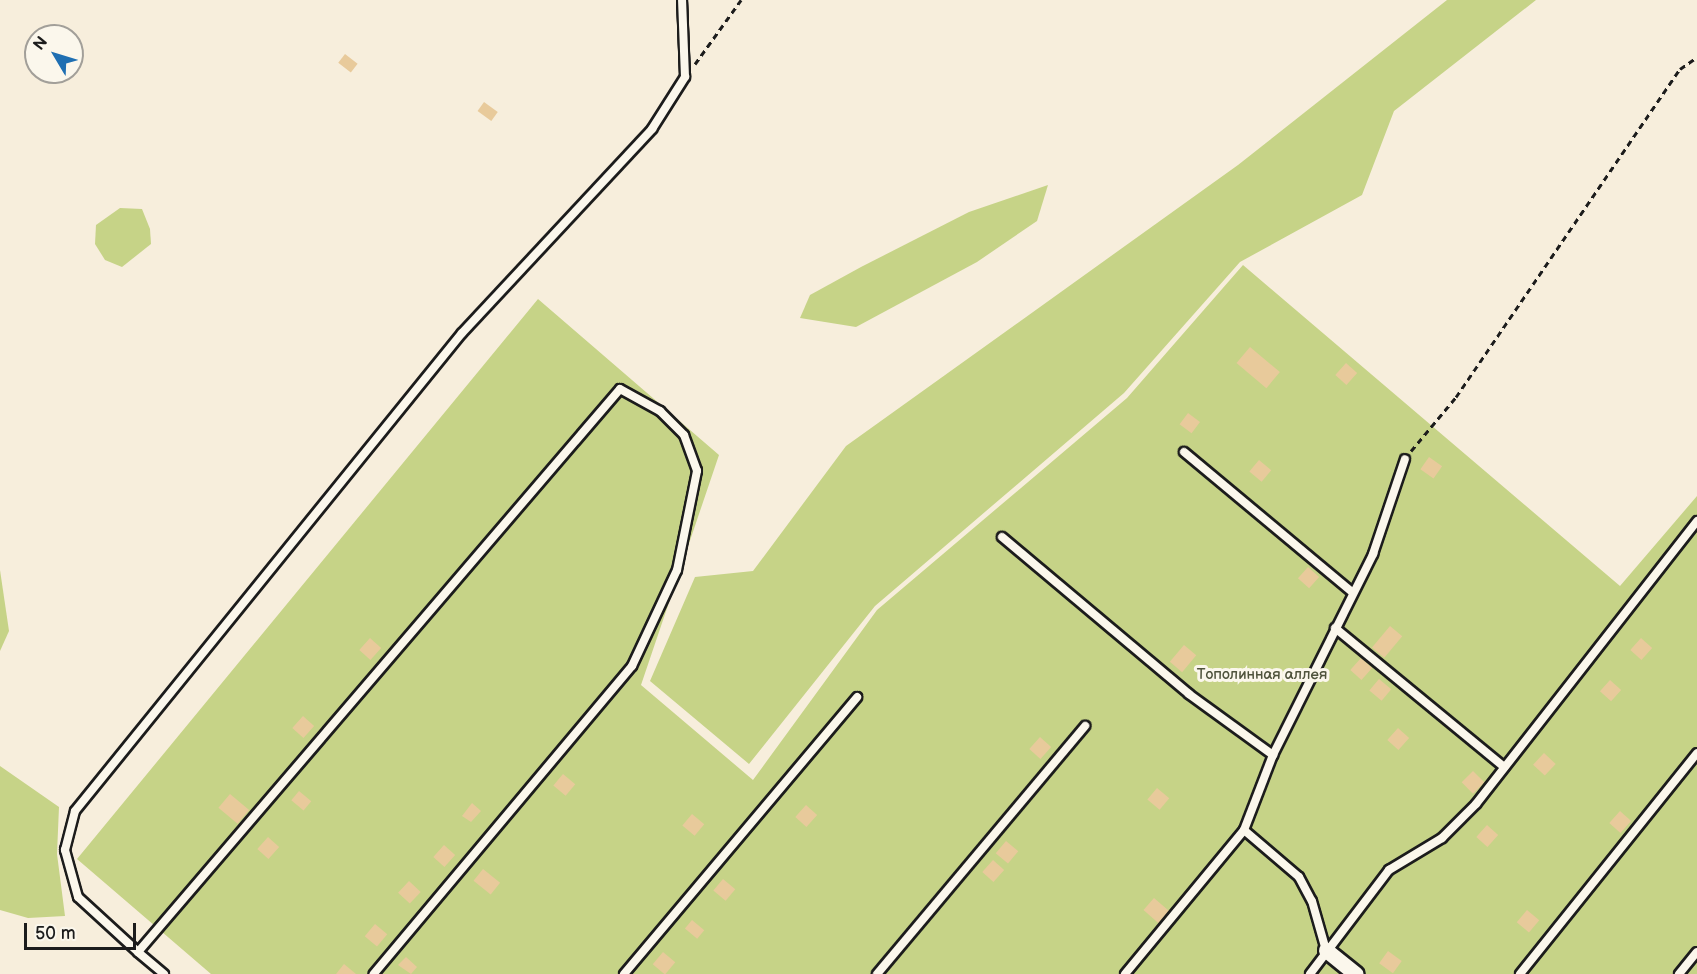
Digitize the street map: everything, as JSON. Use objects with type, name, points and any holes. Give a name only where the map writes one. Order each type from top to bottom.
[{"type":"street","points":[[1326,951],[1356,974]]},
{"type":"lane","points":[[164,974],[78,897],[64,850],[75,811],[462,333],[652,129],[686,77],[682,0]]},
{"type":"lane","points":[[138,952],[620,388],[660,411],[684,435],[697,471],[677,570],[632,666],[374,974]]},
{"type":"lane","points":[[1184,452],[1352,592]]},
{"type":"lane","points":[[1125,974],[1244,830],[1273,755],[1352,592],[1373,554],[1404,459]]},
{"type":"lane","points":[[1310,974],[1389,870],[1442,837],[1476,804],[1697,521]]},
{"type":"lane","points":[[1002,537],[1189,694],[1273,755]]},
{"type":"lane","points":[[1335,628],[1504,767]]},
{"type":"lane","points":[[624,974],[857,697]]},
{"type":"lane","points":[[877,974],[1086,726]]},
{"type":"lane","points":[[1520,974],[1697,753]]},
{"type":"lane","points":[[1244,830],[1299,877],[1312,901],[1326,951]]},
{"type":"lane","points":[[1679,974],[1697,952]]},
{"type":"path","points":[[686,77],[741,0]]},
{"type":"path","points":[[1404,459],[1456,397],[1680,69],[1697,57]]},
{"type":"green space","points":[[1447,0],[1536,0],[1394,111],[1362,195],[1240,262],[1124,393],[875,606],[749,764],[650,681],[695,577],[753,571],[846,446],[1238,165]]},
{"type":"green space","points":[[1048,185],[1037,221],[977,262],[856,327],[800,318],[810,295],[861,267],[969,212]]},
{"type":"green space","points":[[120,208],[142,209],[150,229],[151,244],[122,267],[105,260],[95,244],[96,225]]},
{"type":"green space","name":"Тополинная аллея","points":[[1243,265],[1620,586],[1697,496],[1697,974],[211,974],[77,859],[538,299],[719,455],[641,685],[753,780],[877,610],[1127,398]]},
{"type":"green space","points":[[0,570],[9,631],[0,651]]},
{"type":"green space","points":[[0,766],[59,807],[57,854],[65,916],[28,918],[0,910]]},
{"type":"building","points":[[345,54],[358,64],[351,73],[338,63]]},
{"type":"building","points":[[484,102],[498,112],[491,121],[478,111]]},
{"type":"building","points":[[1250,347],[1280,372],[1266,388],[1237,363]]},
{"type":"building","points":[[1346,363],[1357,373],[1346,385],[1335,375]]},
{"type":"building","points":[[1188,413],[1200,422],[1192,433],[1180,424]]},
{"type":"building","points":[[1429,457],[1442,466],[1434,478],[1420,469]]},
{"type":"building","points":[[1259,460],[1271,470],[1262,482],[1249,471]]},
{"type":"building","points":[[1308,567],[1319,577],[1309,588],[1298,578]]},
{"type":"building","points":[[1390,626],[1402,636],[1384,658],[1372,647]]},
{"type":"building","points":[[370,638],[381,648],[370,660],[359,650]]},
{"type":"building","points":[[1641,638],[1652,648],[1641,660],[1630,650]]},
{"type":"building","points":[[1184,645],[1196,655],[1182,672],[1170,662]]},
{"type":"building","points":[[1361,658],[1372,668],[1361,680],[1350,670]]},
{"type":"building","points":[[1379,679],[1391,689],[1382,701],[1369,690]]},
{"type":"building","points":[[1610,680],[1621,690],[1611,701],[1600,691]]},
{"type":"building","points":[[303,716],[314,726],[303,738],[292,728]]},
{"type":"building","points":[[1398,728],[1409,738],[1398,750],[1387,740]]},
{"type":"building","points":[[1040,737],[1051,747],[1040,759],[1029,749]]},
{"type":"building","points":[[1544,753],[1556,764],[1545,776],[1533,765]]},
{"type":"building","points":[[1473,771],[1484,782],[1473,794],[1462,782]]},
{"type":"building","points":[[563,774],[575,784],[566,796],[553,785]]},
{"type":"building","points":[[1157,788],[1169,798],[1160,810],[1147,799]]},
{"type":"building","points":[[299,791],[311,801],[304,810],[291,800]]},
{"type":"building","points":[[230,794],[249,810],[238,824],[218,808]]},
{"type":"building","points":[[472,803],[481,811],[471,822],[462,816]]},
{"type":"building","points":[[806,805],[817,815],[806,827],[795,817]]},
{"type":"building","points":[[1620,811],[1631,821],[1620,833],[1609,823]]},
{"type":"building","points":[[692,814],[704,824],[695,836],[682,825]]},
{"type":"building","points":[[1487,825],[1498,835],[1487,847],[1476,837]]},
{"type":"building","points":[[268,837],[279,847],[268,859],[257,849]]},
{"type":"building","points":[[1006,841],[1018,851],[1008,864],[996,853]]},
{"type":"building","points":[[444,845],[455,855],[444,867],[433,857]]},
{"type":"building","points":[[993,860],[1004,870],[993,882],[982,872]]},
{"type":"building","points":[[483,869],[500,883],[491,895],[474,881]]},
{"type":"building","points":[[723,879],[735,889],[726,901],[713,890]]},
{"type":"building","points":[[409,881],[421,892],[410,904],[398,893]]},
{"type":"building","points":[[1154,898],[1169,911],[1159,923],[1144,910]]},
{"type":"building","points":[[1527,910],[1539,920],[1529,933],[1517,922]]},
{"type":"building","points":[[692,920],[704,930],[697,939],[685,928]]},
{"type":"building","points":[[375,924],[387,934],[377,947],[365,936]]},
{"type":"building","points":[[1388,951],[1402,961],[1393,973],[1379,963]]},
{"type":"building","points":[[663,952],[675,962],[665,974],[653,964]]},
{"type":"building","points":[[406,957],[417,967],[411,974],[398,965]]},
{"type":"building","points":[[344,964],[356,974],[336,974]]}]
